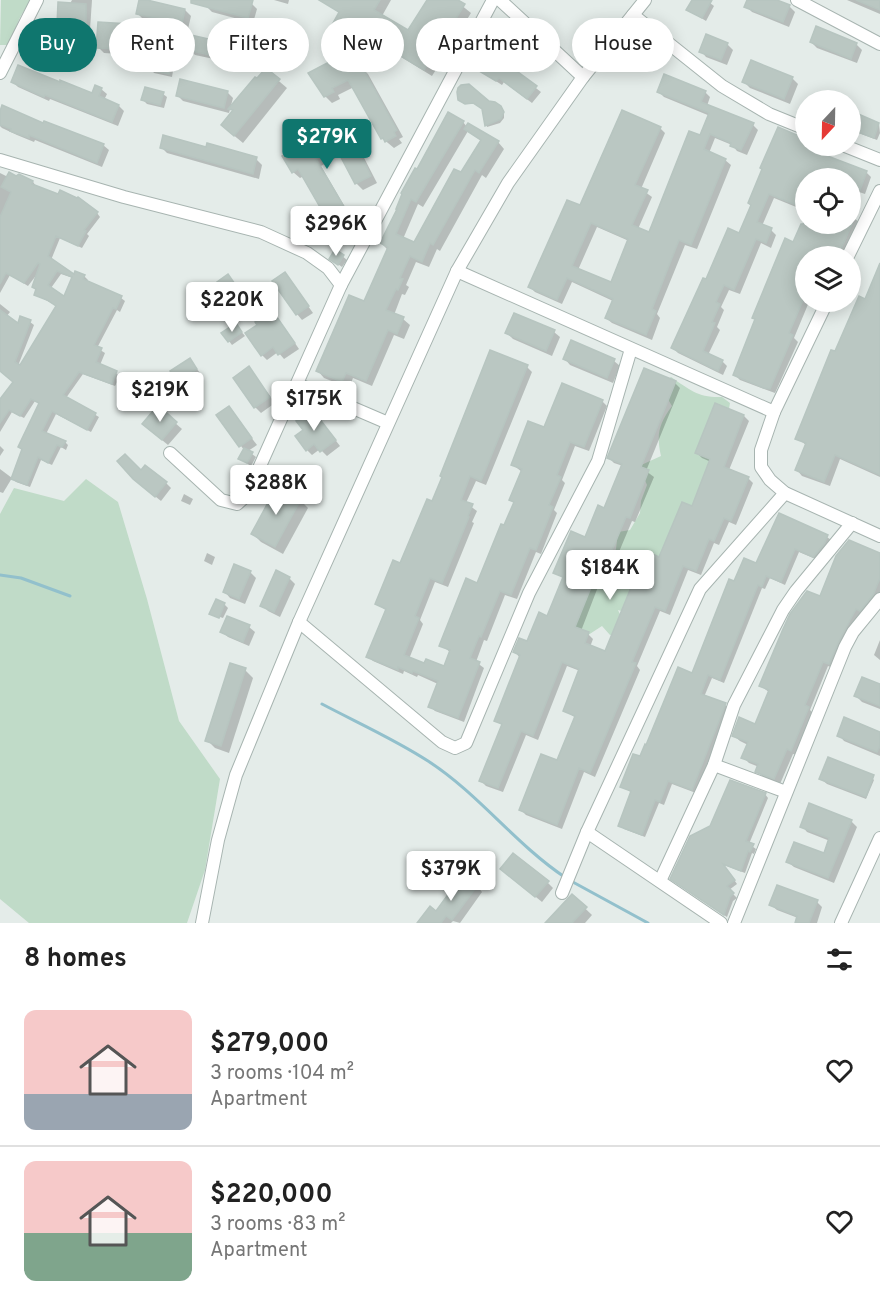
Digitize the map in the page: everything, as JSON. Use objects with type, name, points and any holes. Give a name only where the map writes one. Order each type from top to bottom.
[{"type":"street","points":[[2,66],[37,0]]},
{"type":"street","points":[[170,453],[221,500],[237,504],[247,495],[341,285],[492,0]]},
{"type":"street","points":[[500,0],[583,77]]},
{"type":"street","points":[[202,923],[218,840],[236,775],[299,622],[457,271],[508,183],[583,77],[645,0]]},
{"type":"street","points":[[797,0],[880,44]]},
{"type":"street","points":[[633,15],[722,86],[769,114],[795,125]]},
{"type":"street","points":[[861,152],[880,160]]},
{"type":"street","points":[[0,160],[124,197],[261,232],[307,253],[328,268],[341,285]]},
{"type":"street","points":[[854,246],[880,190]]},
{"type":"street","points":[[457,271],[774,412]]},
{"type":"street","points":[[822,312],[774,412],[761,450],[762,467],[771,480],[785,493],[880,536]]},
{"type":"street","points":[[299,622],[442,742],[454,748],[466,743],[529,593],[598,461],[632,349]]},
{"type":"street","points":[[297,384],[388,423]]},
{"type":"street","points":[[564,887],[700,589],[785,493]]},
{"type":"street","points":[[660,881],[714,765],[734,705],[783,610],[852,523]]},
{"type":"street","points":[[734,923],[844,648],[853,632],[880,599]]},
{"type":"street","points":[[714,765],[786,792]]},
{"type":"street","points":[[586,836],[660,881],[722,923]]},
{"type":"street","points":[[841,923],[880,838]]},
{"type":"green space","points":[[1,0],[31,0],[18,18],[14,38],[10,45],[0,45]]},
{"type":"green space","points":[[671,377],[695,392],[722,397],[730,403],[718,473],[631,614],[618,610],[624,623],[623,634],[610,635],[602,626],[582,639],[571,625],[580,617],[573,605],[589,580],[607,575],[616,549],[618,532],[630,530],[640,513],[641,501],[647,485],[639,466],[661,456],[660,430],[672,406],[660,386]]},
{"type":"green space","points":[[86,479],[118,502],[147,599],[179,721],[220,779],[205,870],[187,923],[29,923],[0,899],[0,514],[14,488],[64,501]]},
{"type":"building","points":[[139,0],[185,9],[183,18],[154,18],[136,14]]},
{"type":"building","points":[[191,0],[253,0],[248,18],[191,3]]},
{"type":"building","points":[[319,0],[380,0],[374,10],[388,18],[336,18],[339,12]]},
{"type":"building","points":[[427,0],[458,0],[465,4],[456,18],[416,18],[416,65],[404,58],[404,28],[408,30]]},
{"type":"building","points":[[692,0],[712,0],[702,18],[686,10]]},
{"type":"building","points":[[747,0],[777,0],[790,5],[783,22],[744,7]]},
{"type":"building","points":[[856,0],[880,0],[880,10]]},
{"type":"building","points":[[58,2],[86,4],[86,18],[57,18]]},
{"type":"building","points":[[98,22],[109,23],[109,48],[97,48]]},
{"type":"building","points":[[816,26],[857,43],[851,59],[810,42]]},
{"type":"building","points":[[706,34],[728,43],[721,60],[699,52]]},
{"type":"building","points":[[195,36],[207,39],[207,54],[195,52]]},
{"type":"building","points":[[751,60],[793,77],[784,99],[742,82]]},
{"type":"building","points":[[18,65],[18,72],[35,72],[92,93],[95,85],[102,88],[99,96],[119,105],[112,122],[11,82]]},
{"type":"building","points":[[321,66],[321,72],[365,72],[397,130],[394,132],[396,136],[385,142],[383,138],[381,139],[348,80],[332,88],[334,92],[324,97],[308,73]]},
{"type":"building","points":[[262,72],[271,72],[280,79],[234,136],[221,125],[233,110],[228,109],[255,77],[257,78]]},
{"type":"building","points":[[481,72],[518,72],[537,86],[527,99],[499,78],[496,81]]},
{"type":"building","points":[[664,74],[706,91],[701,102],[754,123],[741,150],[710,134],[704,149],[726,159],[691,245],[679,240],[652,309],[656,311],[646,335],[605,318],[613,299],[567,278],[557,300],[528,287],[567,200],[580,205],[622,110],[661,127],[635,185],[648,190],[632,225],[649,232],[689,131],[700,135],[709,113],[657,92]],"holes":[[[591,223],[628,239],[611,282],[572,266]]]},
{"type":"building","points":[[180,79],[228,91],[224,108],[176,96]]},
{"type":"building","points":[[469,84],[489,101],[501,106],[504,112],[501,119],[485,126],[482,109],[473,103],[465,104],[458,100],[458,88]]},
{"type":"building","points":[[145,87],[164,92],[160,105],[141,100]]},
{"type":"building","points":[[2,105],[43,123],[44,121],[104,144],[97,163],[29,135],[29,138],[10,131],[11,129],[0,125]]},
{"type":"building","points":[[448,112],[464,121],[416,202],[411,199],[396,234],[414,242],[454,169],[461,172],[481,140],[464,129],[468,123],[499,141],[479,173],[475,170],[433,245],[430,243],[422,262],[410,256],[400,278],[403,279],[386,310],[404,317],[397,334],[388,330],[366,381],[346,373],[342,382],[316,371],[349,295],[364,301],[388,247],[380,243],[397,209],[401,193]]},
{"type":"building","points":[[861,115],[879,123],[874,138],[861,133]]},
{"type":"building","points":[[337,125],[348,144],[354,141],[371,176],[355,184],[336,148],[316,159],[350,217],[332,228],[298,169],[292,173],[282,156]]},
{"type":"building","points":[[778,127],[795,134],[795,156],[828,156],[859,168],[795,168],[795,205],[769,194],[757,222],[772,228],[766,243],[756,239],[734,290],[724,285],[716,302],[720,304],[712,322],[715,323],[703,351],[723,360],[718,371],[671,348],[703,278],[706,279],[728,228],[739,233],[751,205],[748,203],[762,169],[760,168]]},
{"type":"building","points":[[163,135],[206,147],[207,143],[257,157],[253,174],[160,148]]},
{"type":"building","points":[[861,169],[867,171],[861,187]]},
{"type":"building","points":[[9,172],[16,176],[19,174],[33,181],[32,184],[58,194],[60,190],[78,197],[98,212],[84,230],[86,231],[78,246],[56,236],[48,256],[74,274],[75,271],[85,275],[83,279],[122,296],[116,309],[113,308],[94,345],[102,348],[96,362],[117,371],[112,384],[79,372],[63,395],[96,413],[87,430],[52,411],[42,431],[66,441],[62,447],[57,445],[48,463],[38,457],[27,485],[11,479],[22,449],[18,447],[39,403],[31,399],[20,416],[9,410],[0,423],[0,399],[13,382],[0,371],[0,310],[18,323],[20,316],[31,320],[15,362],[20,365],[56,306],[34,295],[36,289],[32,287],[40,264],[38,263],[24,283],[6,273],[0,284],[0,217],[11,192],[1,187]],"holes":[[[57,271],[72,277],[64,296],[48,285]]]},
{"type":"building","points":[[797,234],[848,234],[842,246],[795,246],[795,312],[798,312],[789,333],[793,335],[770,389],[764,388],[733,375],[755,319],[752,318],[785,238],[793,242]]},
{"type":"building","points":[[335,249],[344,255],[338,265],[329,259]]},
{"type":"building","points":[[880,263],[880,475],[835,455],[824,482],[795,470],[806,443],[795,439],[831,350],[835,351],[852,312],[861,312],[861,297],[865,299]]},
{"type":"building","points":[[285,272],[309,306],[296,315],[272,281]]},
{"type":"building","points":[[228,274],[248,303],[236,311],[217,282]]},
{"type":"building","points":[[272,310],[295,343],[278,355],[273,347],[261,356],[245,333],[257,325],[255,322]]},
{"type":"building","points":[[514,313],[555,330],[546,351],[505,333]]},
{"type":"building","points":[[236,323],[242,332],[228,342],[221,333]]},
{"type":"building","points":[[571,340],[615,359],[607,378],[563,359]]},
{"type":"building","points":[[490,350],[528,365],[481,481],[470,476],[461,500],[473,504],[469,517],[442,583],[430,578],[415,616],[419,618],[404,655],[424,663],[426,659],[444,666],[450,650],[439,646],[466,578],[477,583],[501,524],[504,525],[514,502],[509,500],[522,469],[511,465],[528,421],[544,427],[562,383],[603,400],[584,447],[570,442],[557,475],[561,477],[549,505],[553,507],[536,550],[530,548],[511,595],[500,591],[481,637],[479,636],[470,658],[480,662],[458,718],[428,707],[438,681],[413,671],[412,673],[398,667],[398,670],[366,657],[386,609],[375,604],[393,560],[400,563],[427,499],[432,501]]},
{"type":"building","points":[[190,358],[197,369],[190,374],[195,381],[183,389],[170,371]]},
{"type":"building","points":[[249,366],[270,397],[254,408],[233,378]]},
{"type":"building","points":[[644,368],[676,381],[641,467],[649,470],[630,518],[626,517],[610,555],[620,559],[611,581],[596,575],[575,627],[589,632],[585,643],[605,651],[646,551],[659,557],[682,502],[692,506],[710,459],[695,453],[715,403],[744,415],[724,467],[749,477],[731,521],[724,518],[714,541],[709,539],[696,571],[683,566],[665,611],[655,607],[632,662],[636,663],[590,773],[579,768],[557,825],[519,810],[541,754],[557,760],[575,716],[563,711],[579,669],[562,662],[533,736],[521,731],[498,788],[479,781],[502,724],[494,721],[520,655],[513,652],[519,638],[527,641],[539,612],[547,616],[563,577],[553,573],[571,531],[585,537],[598,505],[604,508],[622,464],[607,458]]},
{"type":"building","points":[[158,405],[177,422],[162,440],[142,424]]},
{"type":"building","points":[[229,406],[252,438],[239,447],[216,415]]},
{"type":"building","points":[[312,409],[336,440],[320,452],[314,444],[306,451],[295,436],[303,430],[296,421]]},
{"type":"building","points":[[244,448],[253,452],[247,463],[238,459]]},
{"type":"building","points":[[125,454],[141,470],[145,465],[167,482],[155,497],[133,479],[117,461]]},
{"type":"building","points":[[277,486],[301,499],[275,547],[251,534]]},
{"type":"building","points":[[779,513],[828,535],[824,544],[813,557],[795,549],[781,582],[766,576],[762,587],[758,585],[720,680],[708,675],[701,694],[726,703],[692,790],[668,781],[660,802],[655,800],[642,835],[618,826],[631,791],[620,787],[633,754],[640,756],[646,745],[678,667],[692,673],[729,579],[734,581],[744,558],[756,563]]},
{"type":"building","points":[[849,540],[880,553],[880,578],[873,595],[860,611],[856,609],[829,664],[823,662],[805,705],[809,707],[791,751],[787,749],[774,779],[755,772],[758,764],[741,758],[748,742],[732,736],[739,717],[755,724],[769,690],[759,686],[790,614],[807,591],[820,596],[836,556]]},
{"type":"building","points":[[234,564],[251,571],[239,599],[223,592]]},
{"type":"building","points":[[276,570],[290,577],[274,612],[260,606]]},
{"type":"building","points":[[216,599],[225,603],[219,618],[209,614]]},
{"type":"building","points":[[227,616],[250,625],[243,642],[220,632]]},
{"type":"building","points":[[230,663],[246,668],[221,746],[205,741]]},
{"type":"building","points":[[862,677],[880,684],[880,706],[854,696]]},
{"type":"building","points":[[844,717],[880,732],[880,746],[877,752],[837,736]]},
{"type":"building","points":[[828,757],[874,775],[866,797],[819,779]]},
{"type":"building","points":[[730,780],[766,793],[746,841],[754,844],[750,852],[748,851],[741,871],[723,864],[735,880],[727,886],[734,893],[730,897],[724,915],[670,879],[690,836],[710,826]]},
{"type":"building","points":[[809,803],[852,820],[828,878],[786,862],[794,842],[824,853],[829,838],[800,827]]},
{"type":"building","points":[[513,853],[549,881],[535,897],[500,869]]},
{"type":"building","points":[[463,874],[478,885],[452,920],[446,916],[441,923],[417,923],[430,906],[436,911]]},
{"type":"building","points":[[777,885],[818,900],[809,923],[795,923],[797,916],[769,905]]},
{"type":"building","points":[[572,894],[587,907],[572,923],[545,923]]},
{"type":"waterway","points":[[0,575],[21,578],[70,596]]},
{"type":"waterway","points":[[322,704],[428,761],[464,788],[530,850],[566,878]]},
{"type":"waterway","points":[[571,881],[648,923]]}]
